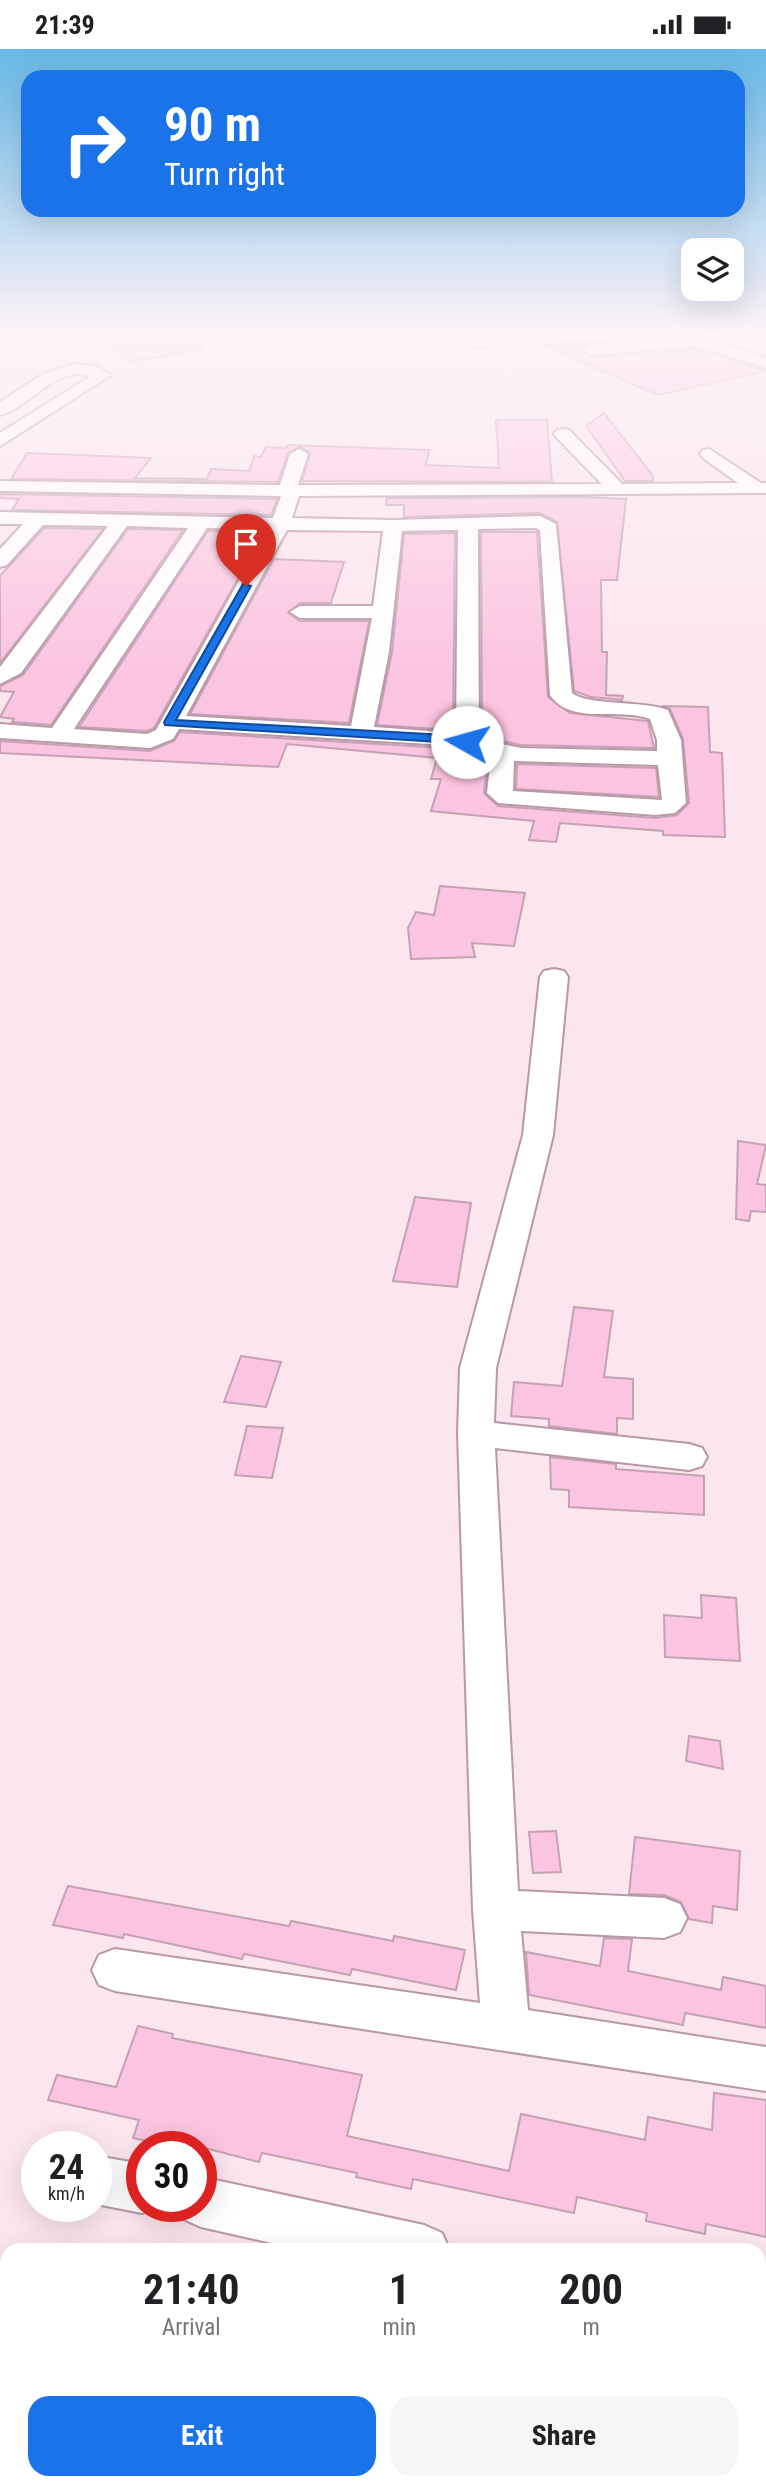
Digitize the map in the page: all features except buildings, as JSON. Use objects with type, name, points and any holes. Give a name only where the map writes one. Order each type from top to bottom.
[{"type":"street","points":[[577,448],[618,490]]},
{"type":"street","points":[[0,731],[150,741],[164,734],[280,525],[292,491],[288,482],[299,454]]},
{"type":"street","points":[[709,454],[761,488]]},
{"type":"street","points":[[0,486],[292,491],[761,488]]},
{"type":"street","points":[[0,518],[393,526],[540,522],[550,528],[561,695],[572,704],[642,709],[660,715],[669,740],[668,758],[672,770],[674,803],[666,808],[655,808],[507,798],[499,793],[497,787],[503,753]]},
{"type":"street","points":[[0,561],[38,519]]},
{"type":"street","points":[[0,677],[13,669],[122,520]]},
{"type":"street","points":[[60,734],[201,523]]},
{"type":"street","points":[[467,742],[468,523]]},
{"type":"street","points":[[361,735],[373,687],[393,526]]},
{"type":"street","points":[[300,612],[384,612]]},
{"type":"street","points":[[169,722],[467,742],[503,753],[668,758]]},
{"type":"street","points":[[506,2028],[496,1910],[476,1433],[478,1368],[538,1135],[554,977]]},
{"type":"street","points":[[476,1433],[689,1457]]},
{"type":"street","points":[[496,1910],[664,1918]]},
{"type":"street","points":[[115,1970],[766,2069]]},
{"type":"street","points":[[217,2206],[388,2243]]},
{"type":"route","points":[[246,586],[169,722],[446,738],[467,742]]}]
